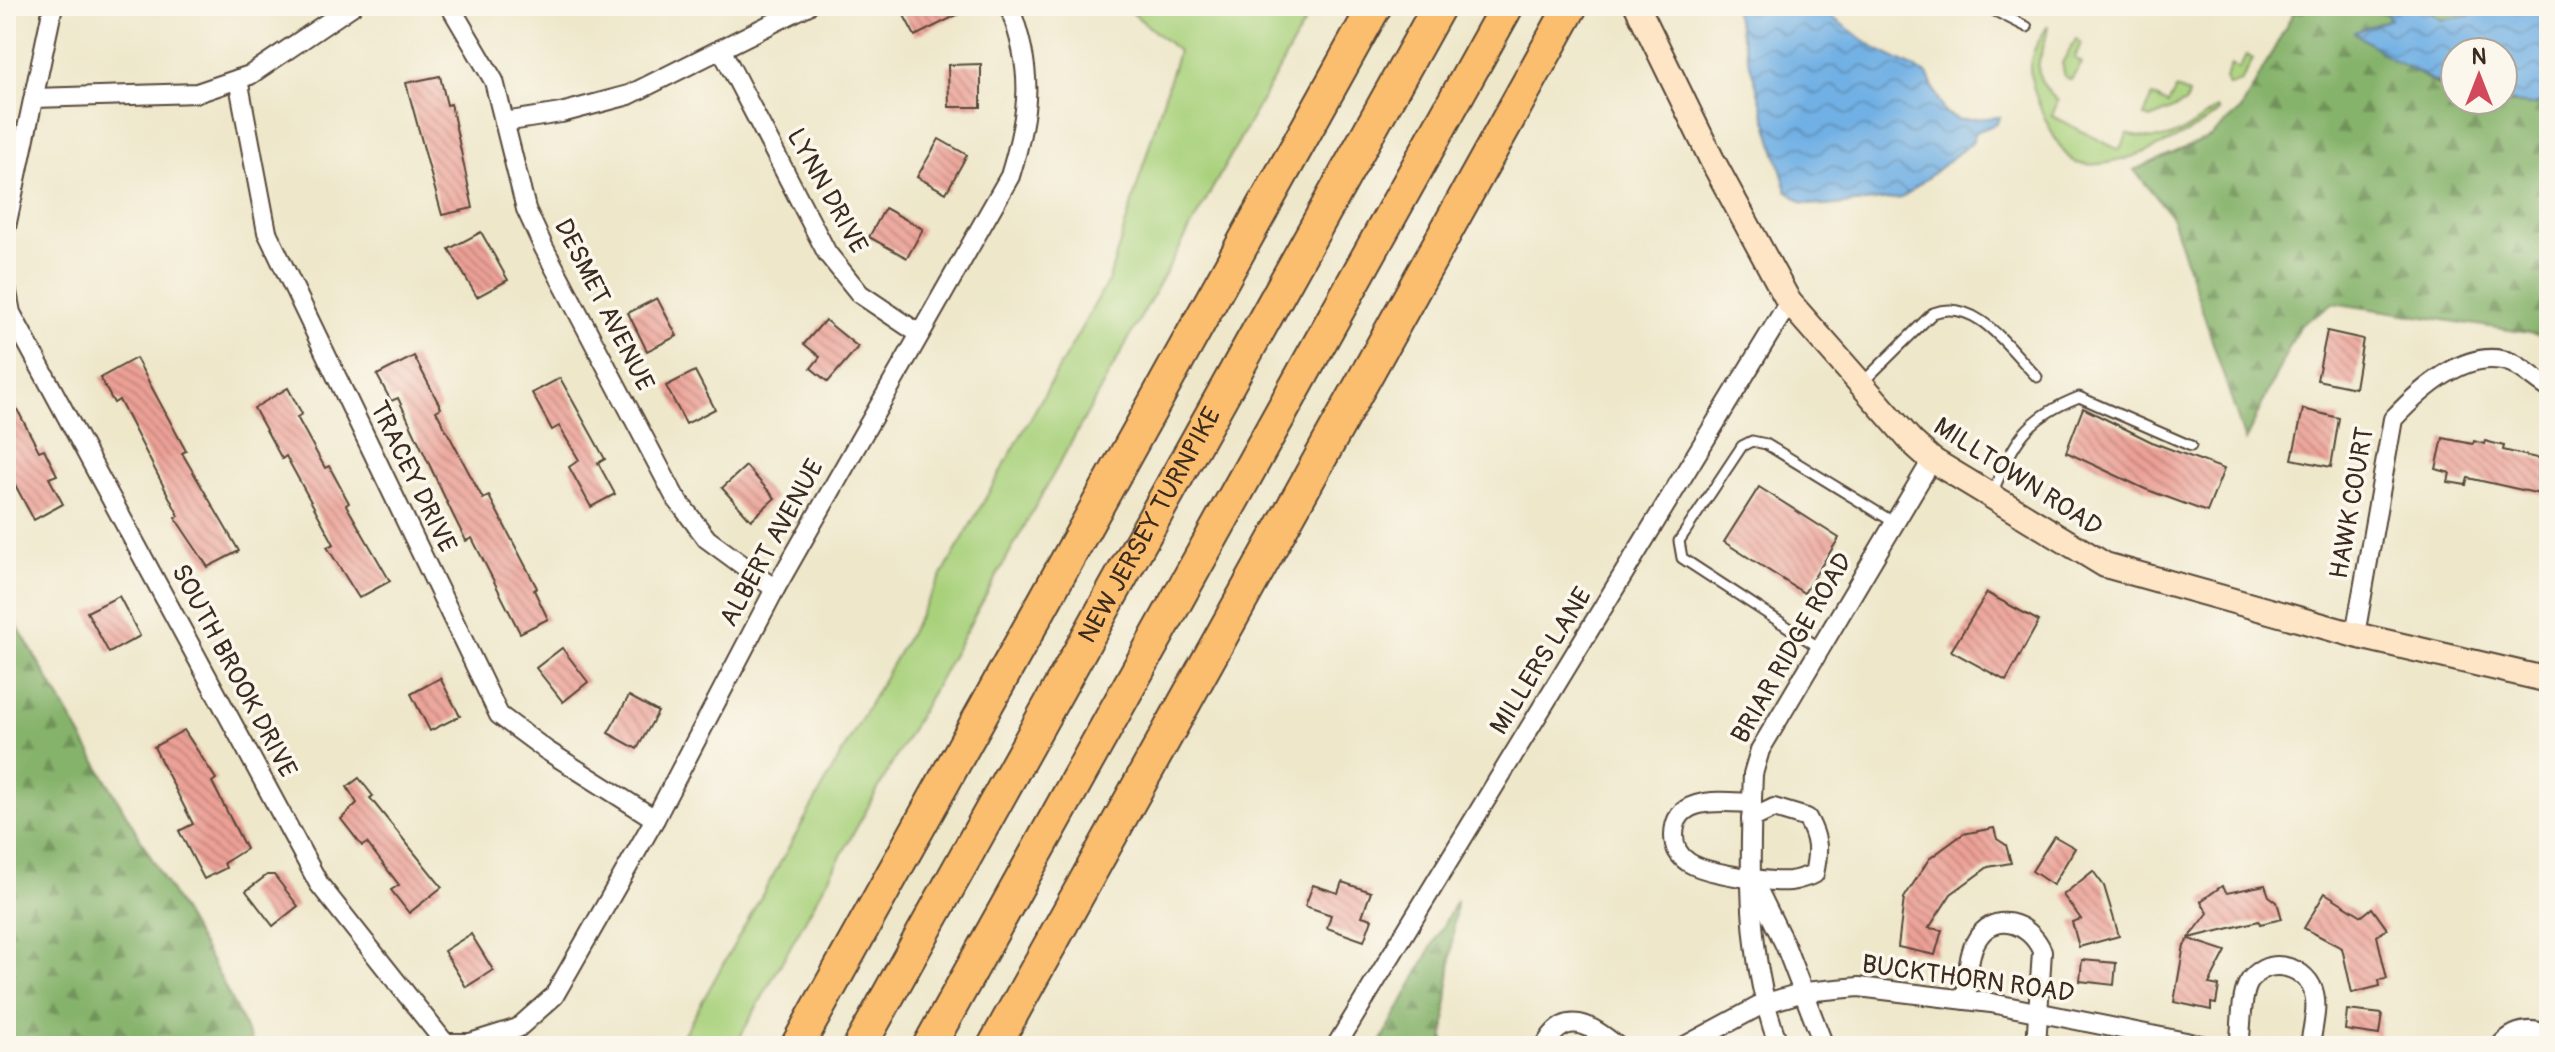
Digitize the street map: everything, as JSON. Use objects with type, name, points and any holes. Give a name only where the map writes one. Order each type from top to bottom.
[{"type":"highway","points":[[797,1046],[1375,6]]},
{"type":"highway","name":"NEW JERSEY TURNPIKE","points":[[860,1046],[1439,6]]},
{"type":"highway","points":[[929,1046],[1507,6]]},
{"type":"highway","points":[[994,1046],[1571,6]]},
{"type":"street","points":[[6,227],[53,6]]},
{"type":"street","points":[[34,98],[197,93],[250,75],[352,6]]},
{"type":"street","name":"DESMET AVENUE","points":[[450,6],[494,81],[526,209],[675,497],[707,539],[775,589]]},
{"type":"street","points":[[504,122],[561,113],[629,95],[807,6]]},
{"type":"street","name":"ALBERT AVENUE","points":[[460,1045],[495,1038],[518,1028],[554,996],[655,819],[775,589],[1010,176],[1024,129],[1027,71],[1024,44],[1009,6]]},
{"type":"street","name":"MILLTOWN ROAD","points":[[1642,17],[1712,160],[1789,302],[1932,460],[2105,565],[2355,635],[2549,680]]},
{"type":"street","name":"LYNN DRIVE","points":[[721,49],[827,253],[860,294],[918,333]]},
{"type":"street","name":"TRACEY DRIVE","points":[[238,79],[267,232],[499,715],[546,750],[655,819]]},
{"type":"street","name":"SOUTH BROOK DRIVE","points":[[6,287],[11,313],[319,884],[445,1043],[460,1045]]},
{"type":"street","name":"MILLERS LANE","points":[[1336,1046],[1789,302]]},
{"type":"street","name":"HAWK COURT","points":[[2355,635],[2393,419],[2428,385],[2449,371],[2482,360],[2511,363],[2549,388]]},
{"type":"street","name":"BRIAR RIDGE ROAD","points":[[1779,1046],[1763,1004],[1753,937],[1753,774],[1760,750],[1932,460]]},
{"type":"street","points":[[1702,802],[1751,811],[1774,808],[1807,818],[1817,836],[1819,852],[1814,874],[1789,881],[1752,878],[1690,865],[1680,855],[1674,842],[1674,828],[1689,807],[1702,802]]},
{"type":"street","name":"BRIAR RIDGE ROAD","points":[[1752,878],[1804,992],[1824,1046]]},
{"type":"street","points":[[1966,1000],[1975,941],[1984,930],[1997,923],[2012,922],[2026,927],[2037,938],[2042,951],[2036,1046]]},
{"type":"street","points":[[2239,1046],[2247,985],[2257,974],[2270,967],[2285,966],[2307,979],[2315,1002],[2310,1046]]},
{"type":"street","name":"BUCKTHORN ROAD","points":[[1685,1046],[1763,1004],[1804,992],[1859,987],[1966,1000],[2206,1046]]},
{"type":"street","points":[[1545,1046],[1553,1033],[1575,1023],[1589,1025],[1617,1046]]},
{"type":"street","points":[[2500,1046],[2521,1030],[2532,1029],[2549,1035]]},
{"type":"lane","points":[[1985,6],[2027,27]]},
{"type":"lane","points":[[1861,384],[1933,313],[1946,309],[1963,310],[1977,317],[2037,377]]},
{"type":"lane","points":[[1991,496],[2012,448],[2046,410],[2079,397],[2191,446]]},
{"type":"lane","points":[[1820,648],[1682,558],[1679,541],[1742,446],[1752,441],[1766,444],[1895,523]]},
{"type":"green space","points":[[1124,6],[1314,6],[735,1046],[677,1046],[1109,279],[1178,51]]},
{"type":"green space","points":[[2297,6],[2380,6],[2391,19],[2355,33],[2439,85],[2439,116],[2519,116],[2519,104],[2534,105],[2549,100],[2549,336],[2333,303],[2299,326],[2245,441],[2171,215],[2134,170],[2210,137],[2241,110]]},
{"type":"green space","points":[[2423,6],[2484,6],[2468,16],[2442,20]]},
{"type":"green space","points":[[2048,25],[2038,71],[2047,90],[2058,101],[2052,116],[2119,150],[2128,134],[2142,138],[2166,138],[2186,130],[2217,108],[2219,111],[2190,131],[2151,150],[2110,162],[2076,163],[2052,133],[2031,77],[2032,55]]},
{"type":"green space","points":[[2076,39],[2081,44],[2074,58],[2082,63],[2071,80],[2065,77],[2062,63]]},
{"type":"green space","points":[[2247,55],[2253,59],[2241,82],[2229,86],[2225,79],[2231,65],[2239,69]]},
{"type":"green space","points":[[2176,89],[2188,94],[2186,103],[2151,119],[2144,116],[2152,96],[2168,104]]},
{"type":"green space","points":[[6,606],[219,975],[254,1046],[6,1046]]},
{"type":"green space","points":[[1456,901],[1443,1046],[1379,1046]]},
{"type":"water","points":[[1733,6],[1816,6],[1878,50],[1927,74],[1944,112],[1959,120],[2000,117],[1996,124],[1976,132],[1972,142],[1902,198],[1826,206],[1803,203],[1787,191]]},
{"type":"water","points":[[2380,6],[2423,6],[2442,20],[2468,16],[2484,6],[2549,6],[2549,100],[2534,105],[2519,104],[2519,36],[2439,36],[2439,84],[2391,59],[2354,32],[2391,19]]},
{"type":"building","points":[[899,6],[975,6],[915,36]]},
{"type":"building","points":[[981,64],[981,107],[949,107],[948,65]]},
{"type":"building","points":[[440,76],[447,105],[451,104],[473,208],[442,215],[406,83]]},
{"type":"building","points":[[939,139],[967,155],[946,193],[917,177]]},
{"type":"building","points":[[885,208],[923,229],[907,258],[869,237]]},
{"type":"building","points":[[481,232],[508,280],[477,297],[449,249]]},
{"type":"building","points":[[657,298],[677,336],[647,351],[628,313]]},
{"type":"building","points":[[825,320],[858,347],[828,382],[811,368],[820,357],[804,344]]},
{"type":"building","points":[[2327,331],[2363,339],[2355,388],[2317,380]]},
{"type":"building","points":[[414,356],[441,408],[436,411],[483,499],[489,496],[537,588],[534,590],[548,619],[520,633],[472,538],[466,541],[398,398],[391,401],[377,375]]},
{"type":"building","points":[[136,358],[186,451],[182,453],[239,551],[208,567],[175,518],[179,516],[119,400],[114,403],[100,378]]},
{"type":"building","points":[[695,371],[715,409],[686,424],[666,386]]},
{"type":"building","points":[[560,378],[605,459],[598,463],[615,494],[591,507],[569,467],[579,460],[559,426],[552,430],[532,393]]},
{"type":"building","points":[[6,388],[39,451],[44,449],[57,475],[49,478],[63,504],[34,520],[6,468]]},
{"type":"building","points":[[288,388],[302,414],[297,417],[325,468],[329,466],[349,503],[346,505],[390,581],[359,598],[327,547],[334,544],[286,456],[282,459],[254,408]]},
{"type":"building","points":[[2083,408],[2154,443],[2224,469],[2207,512],[2145,489],[2066,452]]},
{"type":"building","points":[[2303,409],[2339,418],[2331,467],[2292,459]]},
{"type":"building","points":[[2443,438],[2473,444],[2474,441],[2484,444],[2485,441],[2504,446],[2503,450],[2549,461],[2549,496],[2468,478],[2466,485],[2448,482],[2450,473],[2436,469]]},
{"type":"building","points":[[746,466],[775,498],[751,520],[722,488]]},
{"type":"building","points":[[1759,487],[1839,538],[1804,593],[1724,542]]},
{"type":"building","points":[[1987,593],[2039,621],[2006,681],[1951,651]]},
{"type":"building","points":[[119,596],[140,636],[109,653],[87,612]]},
{"type":"building","points":[[562,648],[588,682],[563,702],[536,668]]},
{"type":"building","points":[[440,678],[460,716],[430,731],[411,694]]},
{"type":"building","points":[[629,696],[658,712],[637,749],[608,733]]},
{"type":"building","points":[[184,730],[216,779],[212,782],[246,849],[224,863],[226,868],[204,879],[179,831],[193,824],[154,747]]},
{"type":"building","points":[[359,778],[373,796],[370,798],[442,887],[409,913],[391,890],[399,885],[367,843],[362,846],[341,819],[357,803],[347,787]]},
{"type":"building","points":[[1994,828],[1997,839],[2006,845],[2011,863],[1988,867],[1951,894],[1929,928],[1942,930],[1935,955],[1898,947],[1904,898],[1929,859],[1963,834]]},
{"type":"building","points":[[2054,836],[2075,848],[2053,885],[2032,871]]},
{"type":"building","points":[[2093,871],[2104,886],[2119,936],[2079,947],[2072,922],[2081,919],[2063,895]]},
{"type":"building","points":[[267,875],[274,875],[298,906],[273,926],[246,891]]},
{"type":"building","points":[[1342,882],[1371,892],[1362,916],[1372,919],[1364,941],[1327,928],[1331,915],[1305,906],[1313,885],[1338,893]]},
{"type":"building","points":[[2265,885],[2269,896],[2277,902],[2282,919],[2260,924],[2259,921],[2189,938],[2208,913],[2201,901],[2222,886],[2227,893]]},
{"type":"building","points":[[2325,893],[2362,916],[2372,908],[2387,929],[2377,936],[2387,979],[2379,980],[2380,986],[2352,993],[2342,948],[2304,928]]},
{"type":"building","points":[[471,934],[493,970],[466,987],[444,951]]},
{"type":"building","points":[[2189,939],[2226,951],[2209,984],[2219,986],[2216,1004],[2211,1003],[2211,1010],[2174,1002],[2184,945]]},
{"type":"building","points":[[2082,960],[2116,963],[2114,985],[2080,981]]},
{"type":"building","points":[[2347,1010],[2382,1014],[2379,1035],[2345,1030]]}]
